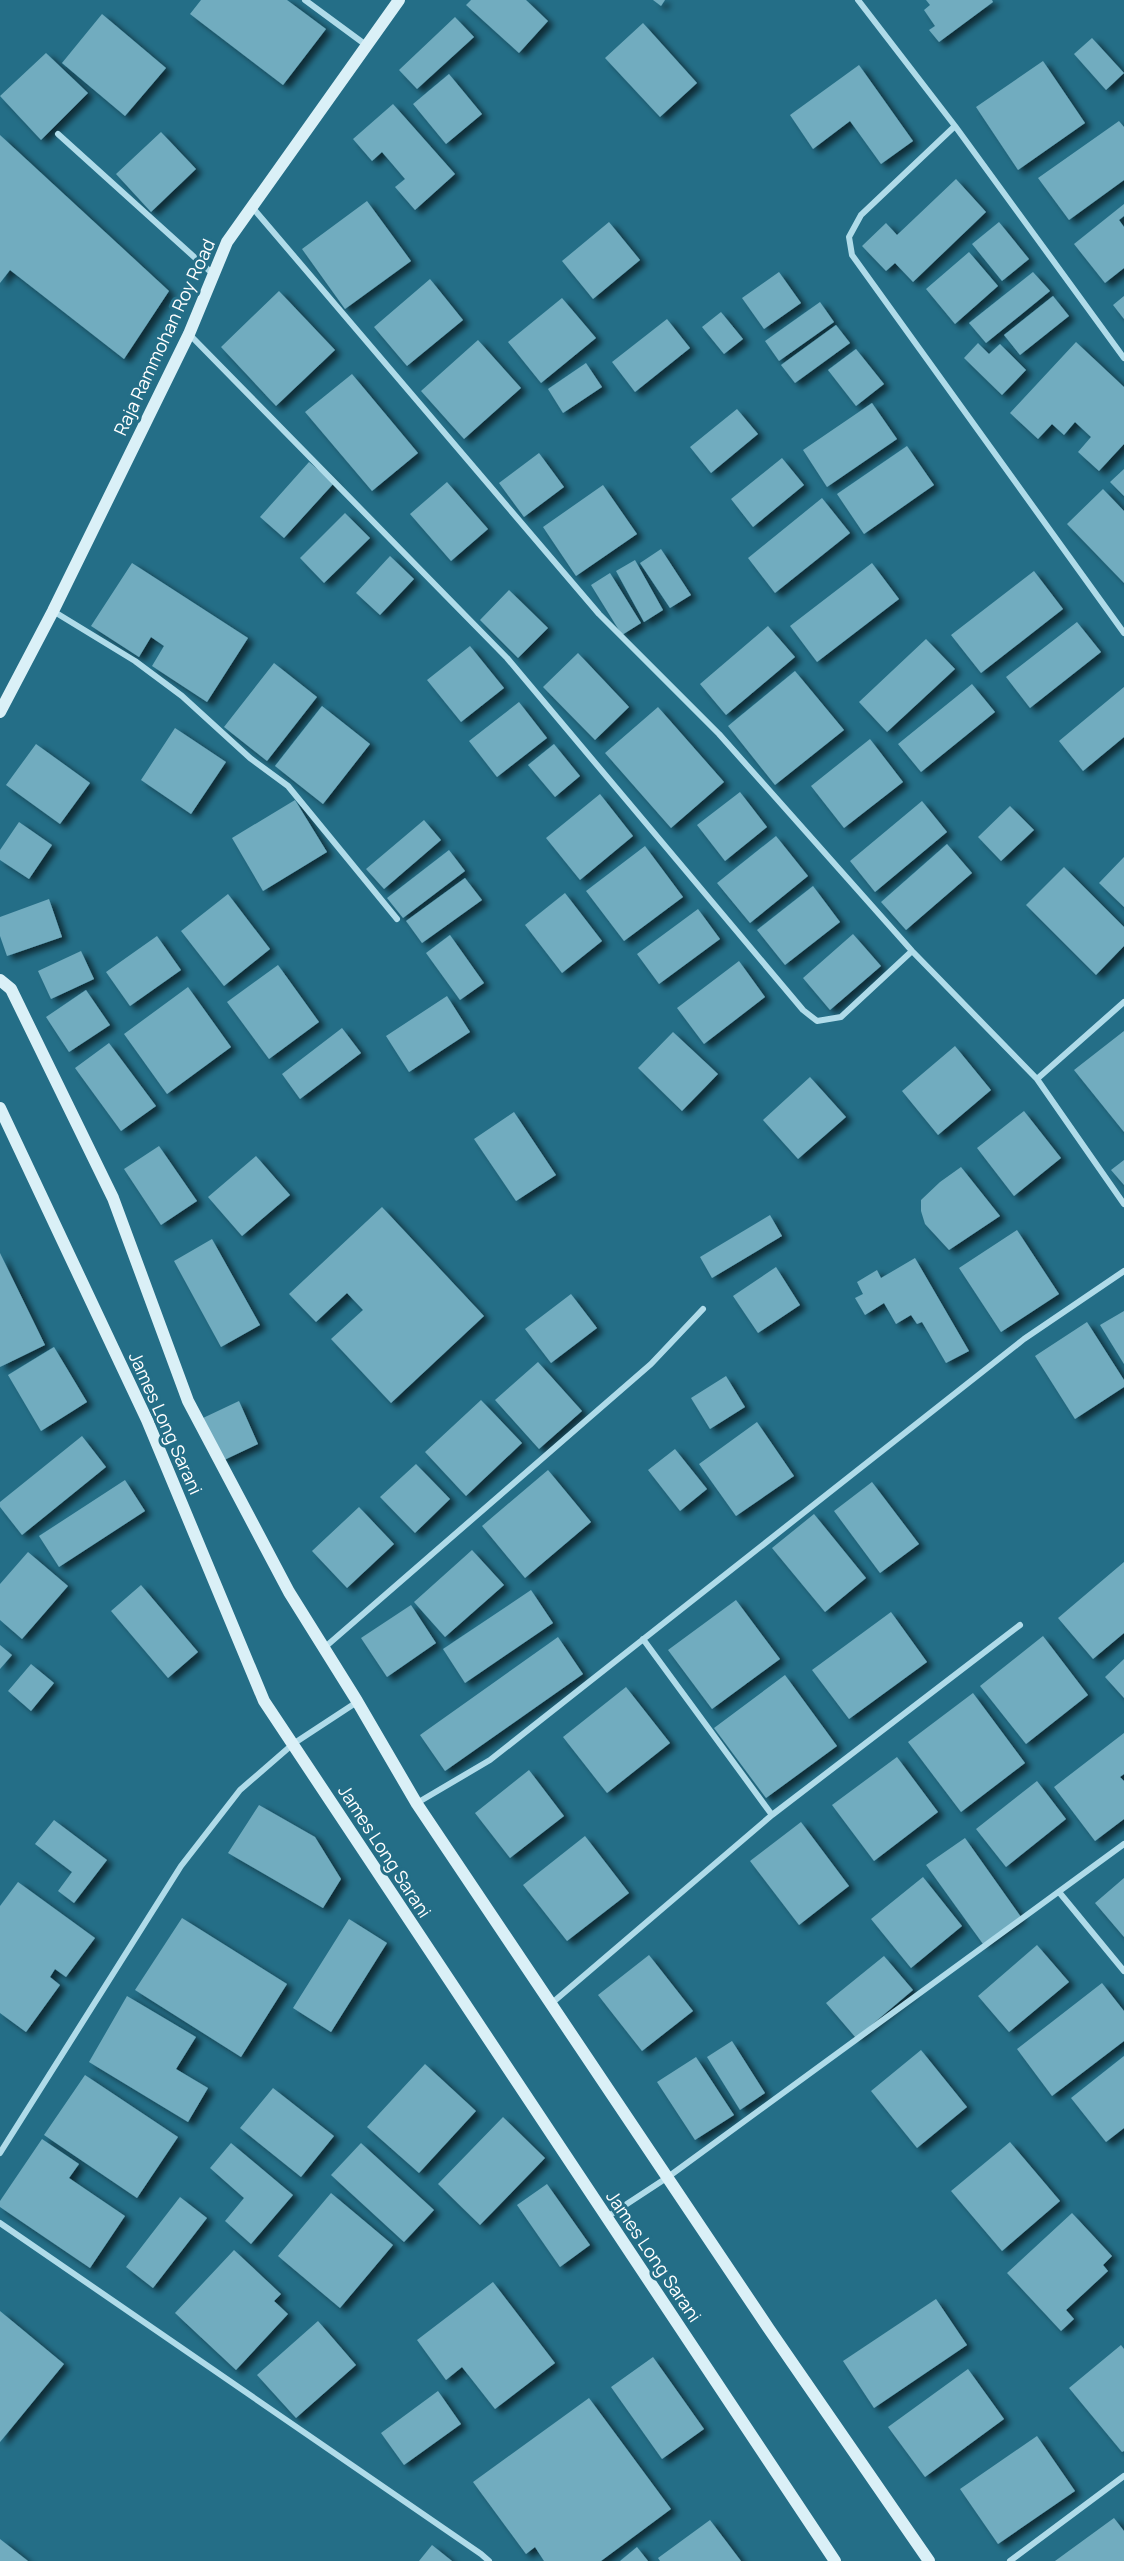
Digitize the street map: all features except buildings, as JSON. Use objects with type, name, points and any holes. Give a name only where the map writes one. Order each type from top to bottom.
[{"type":"main road","name":"Raja Rammohan Roy Road","points":[[0,712],[189,334],[228,242],[399,0]]},
{"type":"main road","points":[[0,980],[11,989],[113,1197],[188,1401],[289,1592],[357,1701],[417,1804],[929,2561]]},
{"type":"main road","name":"James Long Sarani","points":[[0,1108],[147,1420],[264,1701],[835,2561]]},
{"type":"street","points":[[305,0],[367,45]]},
{"type":"street","points":[[858,0],[955,126],[1124,358]]},
{"type":"street","points":[[955,126],[861,215],[849,237],[852,255],[1124,633]]},
{"type":"street","points":[[58,134],[213,275]]},
{"type":"street","points":[[252,207],[599,614],[719,734],[912,951],[1037,1079],[1124,1204]]},
{"type":"street","points":[[189,334],[507,658],[803,1010],[817,1021],[841,1017],[912,951]]},
{"type":"street","points":[[53,610],[182,696],[250,758],[288,786],[397,919]]},
{"type":"street","points":[[1037,1079],[1124,1002]]},
{"type":"street","points":[[417,1804],[490,1760],[1024,1339],[1124,1271]]},
{"type":"street","points":[[324,1648],[651,1364],[703,1309]]},
{"type":"street","points":[[552,2003],[771,1815],[1020,1625]]},
{"type":"street","points":[[643,1640],[771,1815]]},
{"type":"street","points":[[0,2153],[181,1866],[240,1790],[293,1744],[357,1701]]},
{"type":"street","points":[[606,2217],[669,2177],[1124,1844]]},
{"type":"street","points":[[1059,1892],[1124,1971]]},
{"type":"street","points":[[0,2223],[489,2561]]},
{"type":"street","points":[[1010,2561],[1124,2476]]}]
